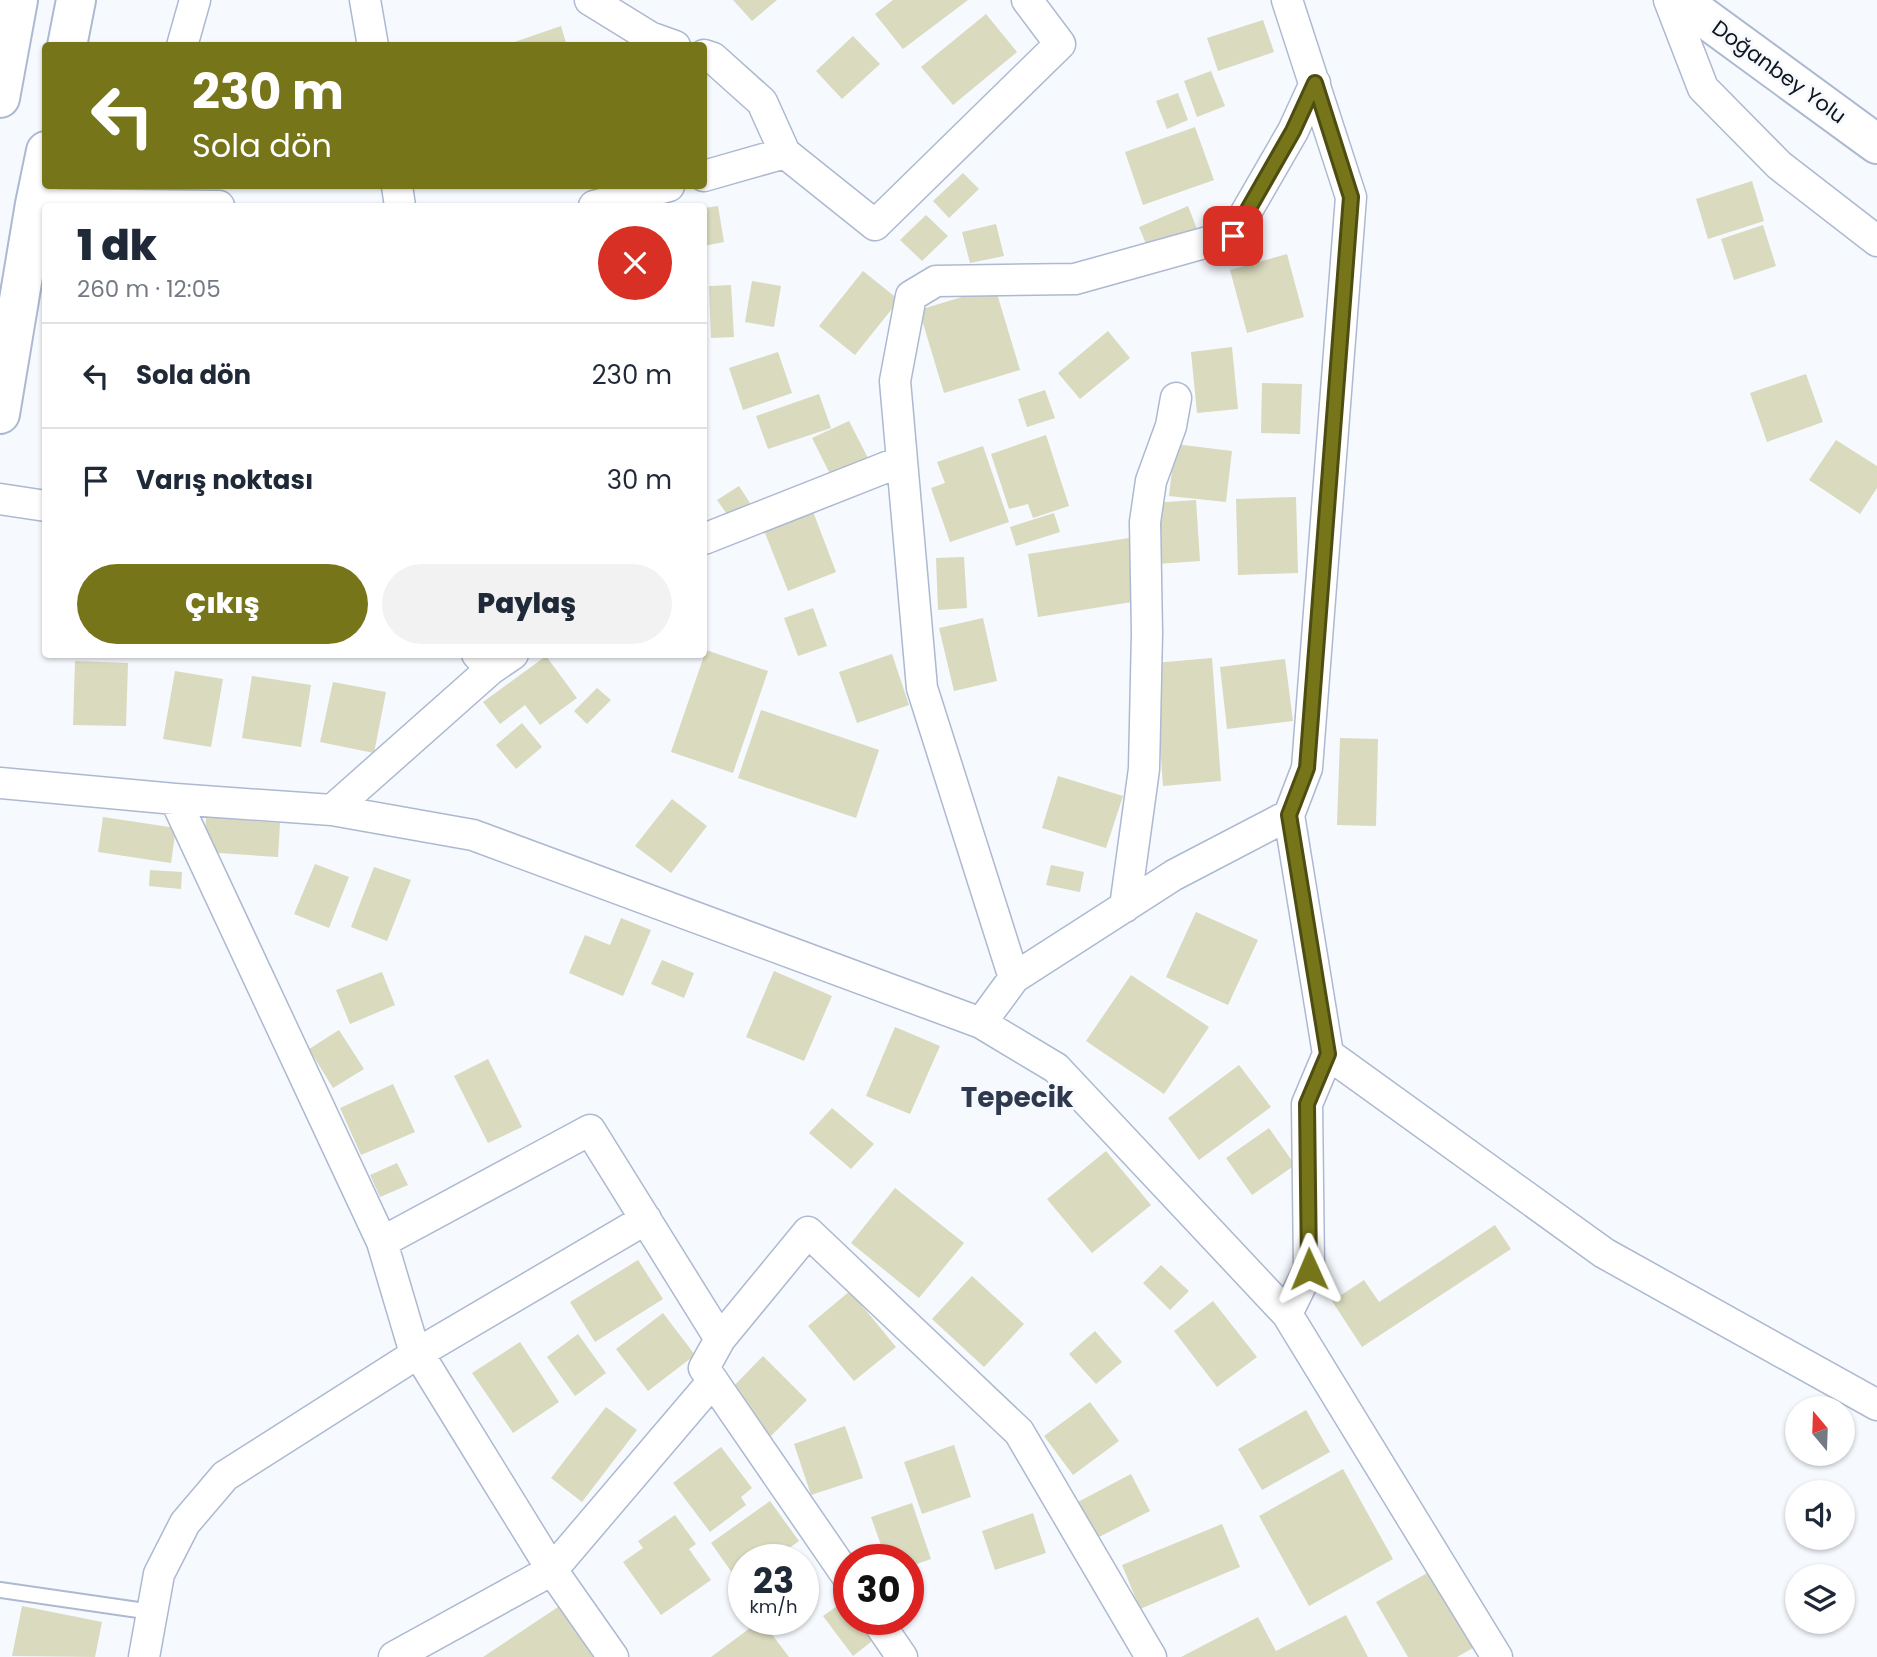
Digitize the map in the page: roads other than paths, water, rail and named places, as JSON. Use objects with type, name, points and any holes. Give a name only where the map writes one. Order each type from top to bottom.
[{"type":"main road","points":[[0,98],[18,0]]},
{"type":"main road","points":[[68,42],[76,0]]},
{"type":"main road","name":"Doğanbey Yolu","points":[[1680,0],[1877,144]]},
{"type":"main road","points":[[0,414],[42,170]]},
{"type":"street","points":[[183,42],[195,0]]},
{"type":"street","points":[[365,0],[372,42]]},
{"type":"street","points":[[590,0],[650,37],[664,42]]},
{"type":"street","points":[[707,56],[713,58],[762,102],[785,153],[875,225],[1060,44],[1027,0]]},
{"type":"street","points":[[1287,0],[1351,197],[1307,768],[1289,815],[1328,1054],[1307,1104],[1309,1269],[1287,1314]]},
{"type":"street","points":[[1669,0],[1703,88],[1779,165],[1877,241]]},
{"type":"street","points":[[1014,978],[922,688],[895,381],[911,296],[936,281],[1075,279],[1233,236],[1293,131],[1315,83]]},
{"type":"street","points":[[707,175],[785,153]]},
{"type":"street","points":[[605,203],[658,189]]},
{"type":"street","points":[[47,203],[139,195],[197,203]]},
{"type":"street","points":[[35,204],[42,203]]},
{"type":"street","points":[[1125,906],[1144,769],[1147,633],[1145,522],[1151,481],[1171,426],[1176,398]]},
{"type":"street","points":[[707,538],[902,461]]},
{"type":"street","points":[[0,499],[42,505]]},
{"type":"street","points":[[332,810],[494,659]]},
{"type":"street","points":[[0,783],[332,810],[473,835],[981,1023],[1056,1068],[1287,1314],[1497,1657]]},
{"type":"street","points":[[175,799],[382,1242],[412,1343],[552,1570],[613,1657]]},
{"type":"street","points":[[981,1023],[1014,978],[1174,875],[1289,815]]},
{"type":"street","points":[[1328,1054],[1604,1253],[1877,1405]]},
{"type":"street","points":[[382,1242],[590,1130],[720,1339]]},
{"type":"street","points":[[144,1657],[159,1574],[185,1523],[225,1476],[418,1353],[646,1219]]},
{"type":"street","points":[[833,1556],[704,1368],[720,1339],[808,1232],[1019,1432],[1151,1657]]},
{"type":"street","points":[[394,1657],[552,1570],[713,1381]]},
{"type":"street","points":[[887,1635],[902,1657]]},
{"type":"lane","points":[[0,1590],[152,1612]]},
{"type":"district","name":"Tepecik","points":[[1017,1097]]}]
